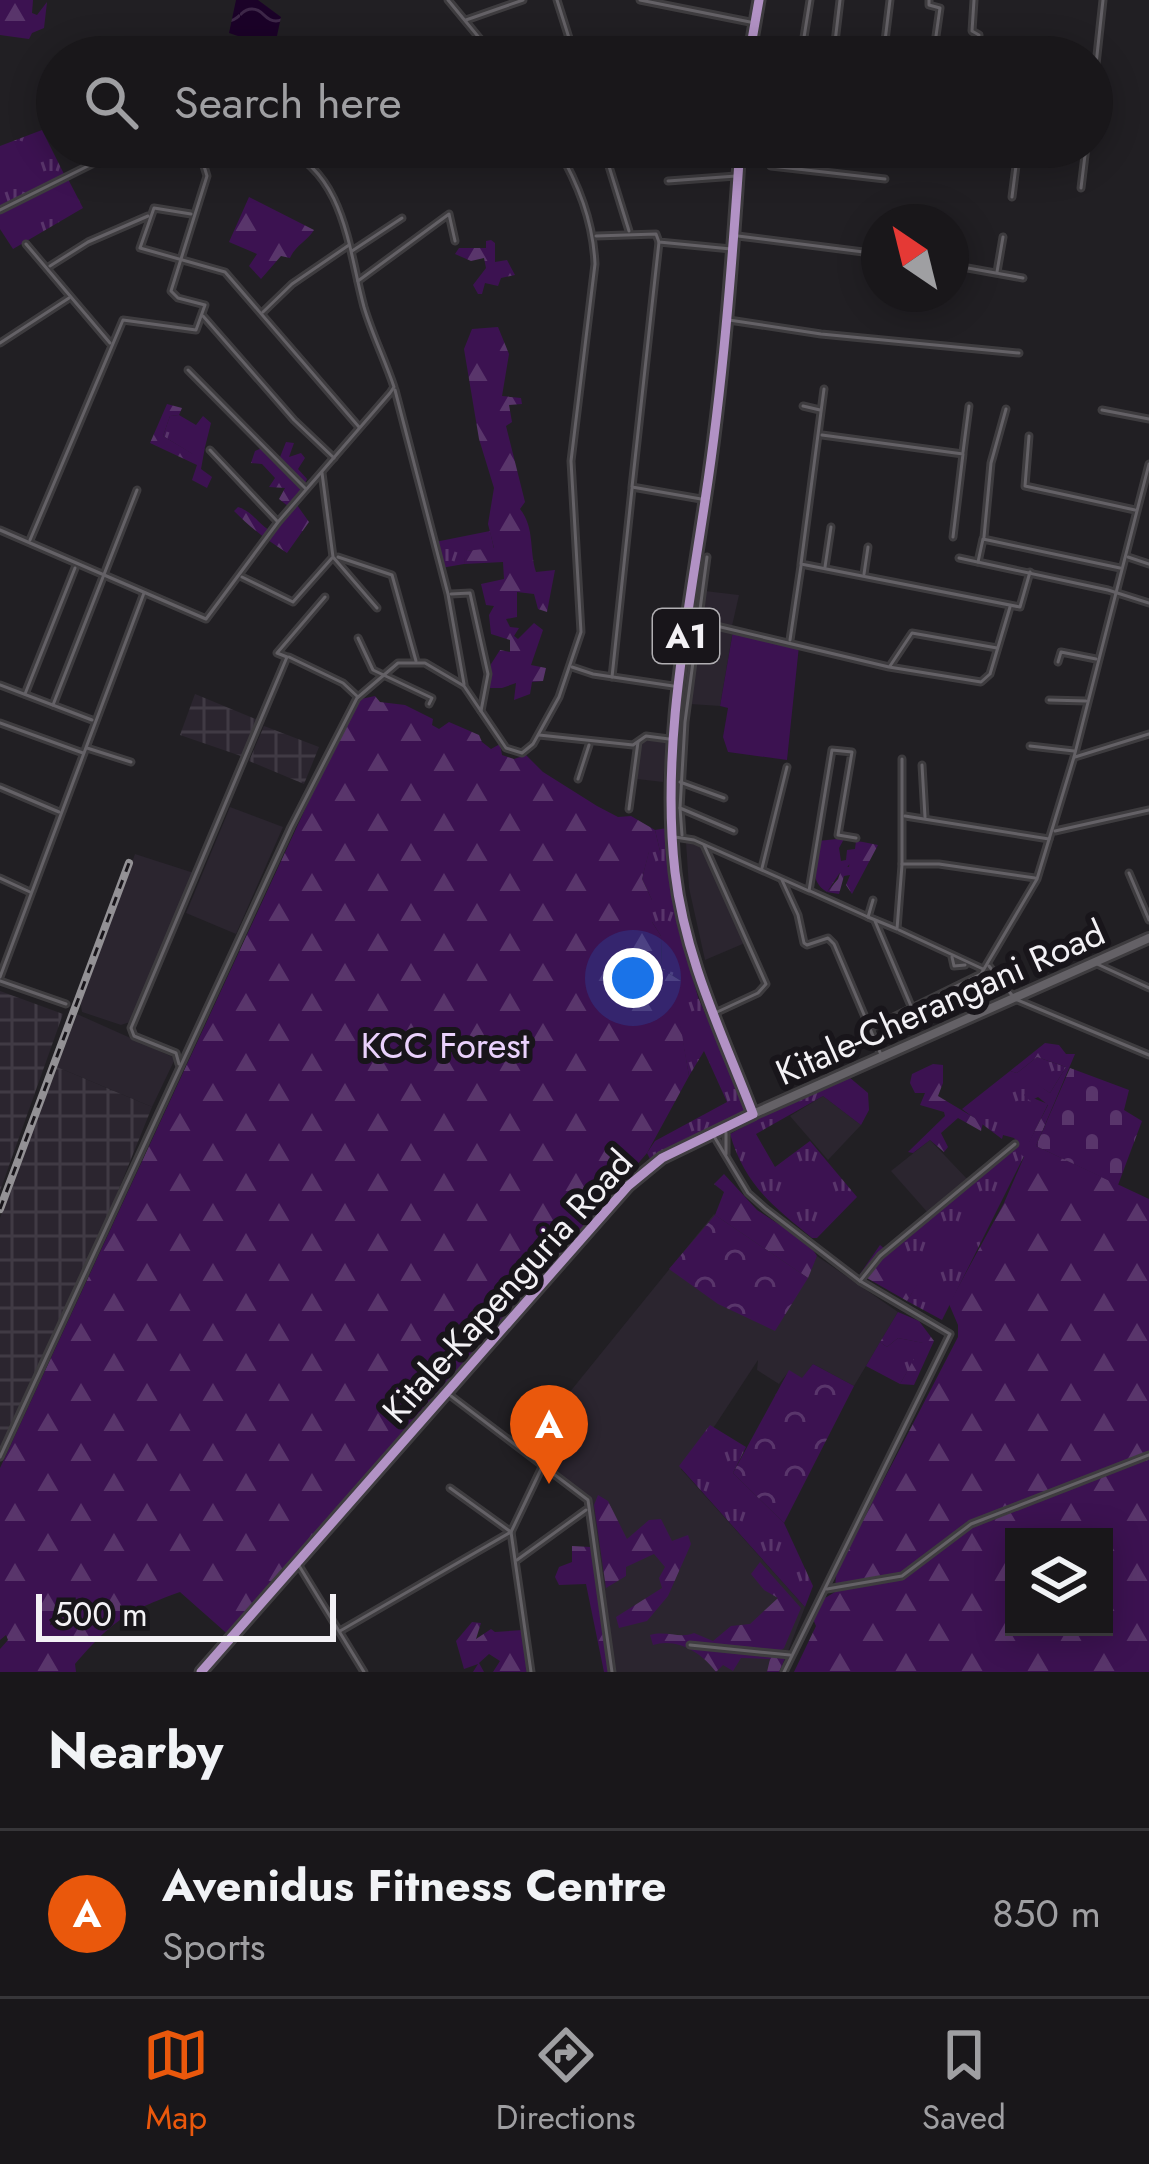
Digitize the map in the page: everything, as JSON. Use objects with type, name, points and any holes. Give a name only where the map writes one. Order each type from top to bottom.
[{"type":"highway","points":[[752,36],[755,1]]},
{"type":"highway","name":"A1","points":[[739,168],[727,320],[693,621],[674,739],[684,923],[711,1015],[752,1114]]},
{"type":"highway","name":"Kitale-Kapenguria Road","points":[[201,1672],[643,1171],[752,1114]]},
{"type":"main road","name":"Kitale-Cherangani Road","points":[[752,1114],[1149,938]]},
{"type":"street","points":[[448,0],[478,36]]},
{"type":"street","points":[[557,0],[568,36]]},
{"type":"street","points":[[640,0],[754,23]]},
{"type":"street","points":[[804,36],[810,0]]},
{"type":"street","points":[[837,36],[840,0]]},
{"type":"street","points":[[886,36],[890,0]]},
{"type":"street","points":[[929,0],[929,5],[940,8],[936,36]]},
{"type":"street","points":[[974,0],[971,31],[979,36]]},
{"type":"street","points":[[1098,36],[1102,0]]},
{"type":"street","points":[[465,21],[518,1]]},
{"type":"street","points":[[0,210],[84,168]]},
{"type":"street","points":[[29,542],[126,318],[195,332],[205,305],[171,293],[207,176],[205,168]]},
{"type":"street","points":[[314,168],[334,200],[394,386],[448,594],[464,686]]},
{"type":"street","points":[[0,1457],[341,723],[358,697],[398,663],[417,662],[442,670],[464,686],[510,751],[526,752],[572,667],[581,632],[571,460],[592,302],[594,236],[568,168]]},
{"type":"street","points":[[610,168],[630,234]]},
{"type":"street","points":[[788,168],[885,179]]},
{"type":"street","points":[[1012,197],[1016,168]]},
{"type":"street","points":[[1081,188],[1083,168]]},
{"type":"street","points":[[668,181],[738,176]]},
{"type":"street","points":[[194,214],[154,208],[140,248],[225,272],[360,428]]},
{"type":"street","points":[[49,267],[88,242],[149,214]]},
{"type":"street","points":[[358,281],[449,214],[455,241]]},
{"type":"street","points":[[261,313],[292,284],[402,218]]},
{"type":"street","points":[[594,236],[656,234],[659,242],[612,677]]},
{"type":"street","points":[[734,236],[861,252]]},
{"type":"street","points":[[996,274],[1004,237]]},
{"type":"street","points":[[659,242],[733,249]]},
{"type":"street","points":[[26,244],[111,345]]},
{"type":"street","points":[[969,269],[1023,278]]},
{"type":"street","points":[[0,344],[70,297]]},
{"type":"street","points":[[202,315],[294,420],[334,458]]},
{"type":"street","points":[[727,320],[1019,353]]},
{"type":"street","points":[[188,370],[306,489]]},
{"type":"street","points":[[0,530],[206,619],[278,522],[394,386]]},
{"type":"street","points":[[790,642],[824,389]]},
{"type":"street","points":[[803,406],[821,410]]},
{"type":"street","points":[[953,537],[969,406]]},
{"type":"street","points":[[978,562],[992,463],[1006,409]]},
{"type":"street","points":[[1102,410],[1149,419]]},
{"type":"street","points":[[818,434],[963,454]]},
{"type":"street","points":[[1029,436],[1025,486],[1137,511]]},
{"type":"street","points":[[210,450],[278,522]]},
{"type":"street","points":[[871,1028],[970,982],[986,967],[1037,878],[1054,832],[1149,464]]},
{"type":"street","points":[[322,472],[334,557],[377,608]]},
{"type":"street","points":[[632,487],[705,500]]},
{"type":"street","points":[[53,705],[136,490]]},
{"type":"street","points":[[825,569],[831,527]]},
{"type":"street","points":[[983,539],[1122,569]]},
{"type":"street","points":[[864,576],[868,547]]},
{"type":"street","points":[[239,576],[293,602],[334,557]]},
{"type":"street","points":[[334,557],[392,575],[417,662]]},
{"type":"street","points":[[706,557],[693,621],[676,781],[677,837],[703,844],[986,967],[1015,999],[1149,1055]]},
{"type":"street","points":[[1126,557],[1149,564]]},
{"type":"street","points":[[959,558],[1149,603]]},
{"type":"street","points":[[25,694],[76,564]]},
{"type":"street","points":[[801,564],[1010,605],[1023,605],[1030,572]]},
{"type":"street","points":[[66,1004],[0,979],[144,592]]},
{"type":"street","points":[[448,594],[470,593],[488,674],[481,713]]},
{"type":"street","points":[[325,597],[278,652],[343,683],[358,697]]},
{"type":"street","points":[[693,621],[889,667],[982,682],[990,674],[1010,605]]},
{"type":"street","points":[[889,667],[912,633],[997,648]]},
{"type":"street","points":[[358,638],[380,675],[432,698],[429,704]]},
{"type":"street","points":[[1058,662],[1061,652],[1098,660]]},
{"type":"street","points":[[180,1065],[176,1052],[134,1036],[131,1028],[287,657]]},
{"type":"street","points":[[572,667],[681,688]]},
{"type":"street","points":[[0,685],[94,720]]},
{"type":"street","points":[[1049,700],[1088,701]]},
{"type":"street","points":[[0,723],[131,762]]},
{"type":"street","points":[[537,734],[633,745],[650,736],[674,739]]},
{"type":"street","points":[[1030,746],[1075,754],[1149,734]]},
{"type":"street","points":[[628,809],[638,741]]},
{"type":"street","points":[[578,779],[590,743]]},
{"type":"street","points":[[809,891],[832,750],[852,752],[838,835],[856,838]]},
{"type":"street","points":[[898,929],[902,759]]},
{"type":"street","points":[[922,764],[925,819]]},
{"type":"street","points":[[762,870],[787,767]]},
{"type":"street","points":[[676,781],[724,798]]},
{"type":"street","points":[[0,787],[62,813]]},
{"type":"street","points":[[680,808],[734,831]]},
{"type":"street","points":[[1054,832],[1149,810]]},
{"type":"street","points":[[902,815],[1051,839]]},
{"type":"street","points":[[703,844],[766,984],[711,1015]]},
{"type":"street","points":[[902,864],[1037,878]]},
{"type":"street","points":[[1129,873],[1149,920]]},
{"type":"street","points":[[0,878],[32,893]]},
{"type":"street","points":[[782,879],[805,943],[832,940],[882,1058]]},
{"type":"street","points":[[868,916],[873,900]]},
{"type":"street","points":[[875,920],[912,1008]]},
{"type":"street","points":[[952,955],[954,966],[965,965]]},
{"type":"street","points":[[1095,963],[1149,988]]},
{"type":"street","points":[[726,1128],[726,1156]]},
{"type":"street","points":[[712,1134],[748,1193],[766,1209],[860,1281],[950,1334],[784,1672]]},
{"type":"street","points":[[860,1281],[880,1256],[1016,1144]]},
{"type":"street","points":[[447,1392],[586,1498],[612,1672]]},
{"type":"street","points":[[825,1589],[902,1576],[971,1524],[1149,1454]]},
{"type":"street","points":[[340,1631],[511,1532],[543,1465]]},
{"type":"street","points":[[450,1488],[511,1532],[531,1672]]},
{"type":"street","points":[[517,1560],[587,1509]]},
{"type":"street","points":[[297,1562],[364,1672]]},
{"type":"street","points":[[690,1645],[792,1655]]},
{"type":"shaded area","points":[[705,591],[739,595],[732,626],[699,621]]},
{"type":"shaded area","points":[[698,627],[733,631],[720,706],[690,704]]},
{"type":"shaded area","points":[[195,694],[258,720],[241,756],[180,735]]},
{"type":"shaded area","points":[[264,726],[319,747],[304,784],[249,761]]},
{"type":"shaded area","points":[[648,737],[667,740],[663,782],[637,779],[640,741]]},
{"type":"shaded area","points":[[230,807],[283,827],[236,934],[186,913]]},
{"type":"shaded area","points":[[686,842],[700,845],[745,943],[705,960],[689,888]]},
{"type":"shaded area","points":[[135,854],[194,873],[130,1022],[121,1025],[82,1012],[80,1000]]},
{"type":"shaded area","points":[[0,991],[63,1014],[0,1191]]},
{"type":"shaded area","points":[[77,1014],[173,1057],[152,1107],[57,1067]]},
{"type":"shaded area","points":[[57,1067],[152,1107],[100,1236],[0,1448],[0,1218]]},
{"type":"shaded area","points":[[823,1096],[861,1125],[828,1160],[790,1116]]},
{"type":"shaded area","points":[[930,1140],[968,1180],[929,1214],[891,1171]]},
{"type":"shaded area","points":[[714,1214],[807,1276],[817,1256],[898,1312],[854,1386],[813,1364],[802,1379],[789,1371],[779,1384],[757,1370],[758,1360],[681,1469],[805,1607],[780,1672],[615,1672],[591,1501],[541,1457],[569,1393]]},
{"type":"green space","points":[[0,0],[33,0],[32,13],[37,15],[47,2],[44,28],[29,39],[0,35]]},
{"type":"green space","points":[[36,132],[36,168],[61,168],[64,174],[0,207],[0,146]]},
{"type":"green space","points":[[68,179],[83,208],[13,249],[0,229],[0,212]]},
{"type":"green space","points":[[249,197],[314,230],[290,258],[281,256],[261,279],[249,266],[257,254],[229,242]]},
{"type":"green space","points":[[491,240],[495,262],[507,260],[515,275],[501,278],[498,286],[485,283],[478,294],[473,285],[486,268],[484,258],[471,261],[455,254],[459,248],[486,248],[486,241]]},
{"type":"green space","points":[[498,327],[509,354],[502,396],[521,398],[522,404],[509,405],[512,422],[506,426],[525,502],[520,509],[530,531],[536,572],[555,570],[547,612],[538,609],[534,594],[517,592],[517,617],[506,619],[510,627],[519,628],[514,636],[518,639],[534,623],[543,630],[531,665],[546,668],[543,681],[532,682],[530,694],[514,700],[516,683],[488,688],[491,664],[500,650],[510,652],[510,640],[491,634],[489,615],[494,606],[486,605],[481,584],[504,579],[503,562],[464,564],[465,551],[494,548],[488,524],[494,488],[479,439],[464,349],[472,329]]},
{"type":"green space","points":[[167,404],[182,408],[179,415],[170,416],[163,436],[193,454],[205,447],[201,469],[212,477],[207,488],[192,480],[197,465],[150,443]]},
{"type":"green space","points":[[179,415],[196,425],[203,416],[211,423],[205,447],[194,455],[163,436],[170,416]]},
{"type":"green space","points":[[286,442],[294,443],[289,457],[301,453],[305,458],[298,469],[307,479],[301,492],[306,496],[297,505],[309,522],[287,553],[234,511],[244,509],[273,532],[289,507],[279,499],[285,488],[269,487],[275,478],[262,464],[251,463],[255,451],[262,448],[280,457]]},
{"type":"green space","points":[[490,531],[494,549],[466,551],[464,564],[441,568],[435,542]]},
{"type":"green space","points":[[733,631],[799,646],[787,760],[728,752],[723,737],[728,708],[720,706]]},
{"type":"green space","name":"KCC Forest","points":[[375,696],[380,702],[405,705],[433,719],[432,725],[439,729],[449,722],[479,735],[491,749],[500,744],[502,755],[514,759],[526,755],[543,772],[597,806],[618,817],[631,816],[655,830],[660,851],[649,852],[642,879],[652,900],[652,922],[661,936],[662,969],[681,981],[685,990],[676,998],[689,1076],[647,1153],[232,1638],[180,1592],[111,1627],[75,1664],[76,1672],[0,1672],[0,1649],[8,1640],[6,1635],[0,1640],[0,1468],[345,723],[361,699]]},
{"type":"green space","points":[[667,828],[678,928],[698,997],[747,1111],[650,1159],[647,1153],[655,1141],[727,1102],[704,1051],[689,1076],[675,998],[681,981],[662,969],[661,936],[652,922],[652,900],[642,879],[649,851],[660,851],[655,830]]},
{"type":"green space","points":[[844,839],[839,848],[841,861],[846,860],[847,850],[855,849],[856,841],[863,842],[862,853],[827,892],[815,876],[818,841]]},
{"type":"green space","points":[[863,842],[878,845],[852,894],[846,885],[850,875],[844,876],[839,894],[827,892],[843,865],[849,867],[850,858],[861,854]]},
{"type":"green space","points":[[1045,1043],[1075,1054],[1036,1146],[1149,1199],[1149,1672],[794,1672],[816,1626],[813,1619],[825,1598],[835,1592],[836,1572],[958,1337],[949,1304],[1024,1157],[1014,1148],[1020,1140],[1029,1142],[1048,1105],[1024,1095],[1034,1082],[1050,1093],[1066,1067],[1037,1057],[1017,1073],[1010,1071]]},
{"type":"green space","points":[[1037,1057],[1066,1067],[1050,1093],[1034,1083],[1025,1095],[1048,1104],[1029,1143],[1003,1135],[1002,1139],[962,1109],[1010,1071],[1017,1073]]},
{"type":"green space","points":[[933,1064],[943,1065],[938,1096],[983,1123],[981,1131],[958,1118],[941,1133],[948,1147],[944,1152],[930,1140],[908,1152],[945,1116],[920,1105],[925,1093],[915,1093],[910,1083],[912,1074]]},
{"type":"green space","points":[[1070,1068],[1129,1090],[1124,1110],[1142,1121],[1118,1185],[1036,1146]]},
{"type":"green space","points":[[849,1077],[868,1093],[869,1110],[861,1125],[823,1096],[756,1134],[775,1167],[810,1141],[857,1197],[812,1238],[752,1181],[730,1134]]},
{"type":"green space","points":[[1014,1148],[1024,1156],[942,1320],[907,1301],[920,1279],[888,1253]]},
{"type":"green space","points":[[724,1174],[757,1210],[809,1244],[817,1256],[808,1278],[715,1215],[724,1192],[714,1184]]},
{"type":"green space","points":[[715,1215],[808,1278],[775,1331],[718,1304],[669,1269]]},
{"type":"green space","points":[[880,1245],[921,1279],[907,1301],[860,1274]]},
{"type":"green space","points":[[898,1312],[919,1321],[934,1341],[914,1385],[900,1384],[923,1343],[898,1338],[887,1347],[880,1342]]},
{"type":"green space","points":[[898,1338],[924,1343],[900,1384],[866,1366],[880,1342],[887,1347]]},
{"type":"green space","points":[[813,1364],[854,1386],[784,1523],[733,1473],[789,1370],[802,1378]]},
{"type":"green space","points":[[710,1425],[746,1447],[733,1473],[784,1523],[813,1586],[805,1607],[679,1466]]},
{"type":"green space","points":[[598,1495],[608,1501],[627,1539],[649,1520],[661,1519],[672,1541],[688,1535],[691,1544],[668,1596],[647,1621],[619,1628],[616,1617],[662,1588],[659,1578],[665,1567],[654,1554],[626,1567],[626,1576],[606,1588],[594,1505]]},
{"type":"green space","points":[[572,1546],[591,1547],[608,1672],[604,1672],[586,1584],[559,1585],[555,1577],[559,1567],[572,1562]]},
{"type":"green space","points":[[760,1562],[801,1608],[784,1648],[774,1656],[785,1658],[779,1672],[767,1672],[770,1659],[741,1658],[733,1671],[723,1665],[716,1672],[688,1648],[653,1645],[650,1635],[694,1633],[713,1641],[731,1626],[750,1624],[778,1598],[751,1574]]},
{"type":"green space","points":[[472,1622],[481,1623],[476,1639],[491,1629],[523,1630],[527,1672],[493,1672],[500,1661],[489,1654],[479,1663],[484,1672],[473,1672],[478,1664],[464,1669],[456,1641]]},
{"type":"water","points":[[236,0],[258,0],[281,17],[277,36],[229,33]]},
{"type":"railway","points":[[0,1209],[129,863]]},
{"type":"place","name":"Avenidus Fitness Centre","points":[[549,1484]]}]
